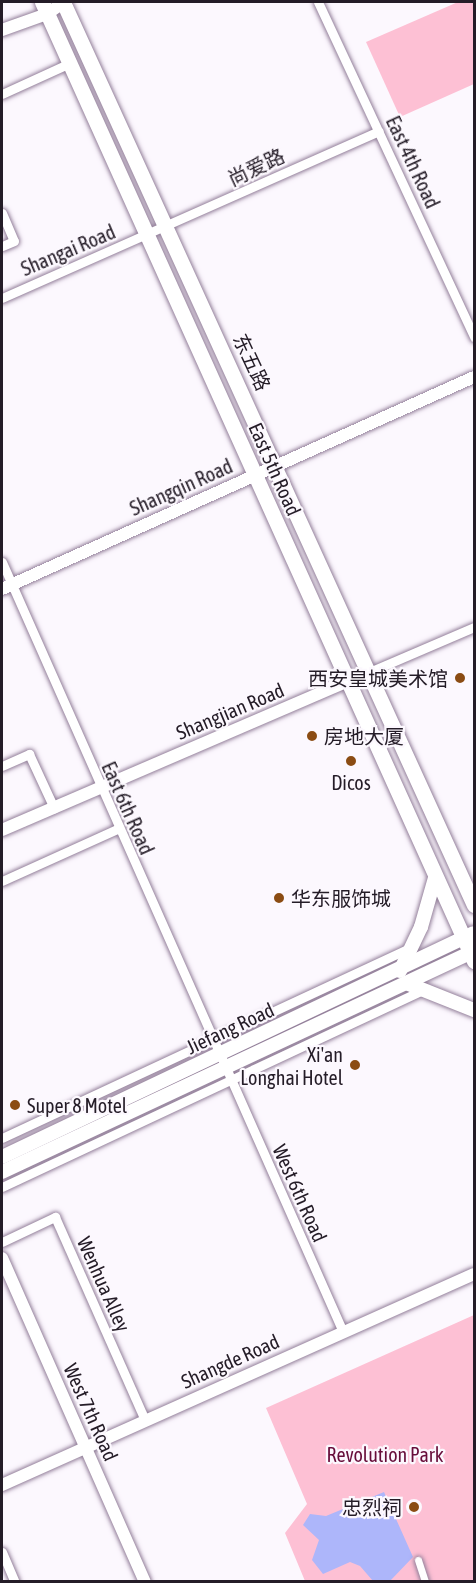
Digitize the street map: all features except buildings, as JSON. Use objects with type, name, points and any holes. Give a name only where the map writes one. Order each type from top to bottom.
[{"type":"main road","name":"东五路","points":[[63,2],[369,672],[468,879],[474,905]]},
{"type":"main road","name":"East 5th Road","points":[[44,8],[435,878],[468,936],[473,955]]},
{"type":"main road","points":[[435,878],[403,977],[424,990],[474,1010]]},
{"type":"main road","name":"Jiefang Road","points":[[2,1157],[221,1062],[403,977],[468,936]]},
{"type":"main road","name":"Jiefang Road","points":[[403,977],[473,955]]},
{"type":"main road","name":"Jiefang Road","points":[[2,1172],[221,1062]]},
{"type":"street","points":[[2,30],[44,8],[63,2]]},
{"type":"street","name":"East 4th Road","points":[[318,2],[474,337]]},
{"type":"street","points":[[2,94],[70,63]]},
{"type":"street","name":"尚爱路","points":[[148,236],[379,131]]},
{"type":"street","points":[[2,213],[14,241],[2,246]]},
{"type":"street","name":"Shangai Road","points":[[2,298],[148,236]]},
{"type":"street","name":"Shangqin Road","points":[[6,587],[474,377]]},
{"type":"street","name":"East 6th Road","points":[[2,562],[6,587],[99,788],[221,1062]]},
{"type":"street","name":"Shangjian Road","points":[[2,830],[474,627]]},
{"type":"street","points":[[2,766],[29,754],[54,808]]},
{"type":"street","points":[[2,881],[117,829]]},
{"type":"street","points":[[2,1138],[412,947]]},
{"type":"street","points":[[2,1187],[424,990]]},
{"type":"street","name":"West 6th Road","points":[[221,1062],[343,1332]]},
{"type":"street","name":"Wenhua Alley","points":[[2,1242],[55,1217],[145,1420]]},
{"type":"street","name":"West 7th Road","points":[[2,1258],[145,1581]]},
{"type":"street","name":"Shangde Road","points":[[2,1485],[474,1274]]},
{"type":"street","points":[[2,1552],[15,1581]]},
{"type":"street","points":[[418,1560],[425,1581]]},
{"type":"green space","points":[[458,2],[474,2],[474,84],[400,117],[366,42]]},
{"type":"green space","name":"Revolution Park","points":[[474,1315],[474,1581],[305,1581],[285,1533],[307,1504],[266,1408]]},
{"type":"water","points":[[384,1492],[413,1557],[390,1581],[373,1581],[360,1566],[350,1562],[323,1574],[312,1560],[319,1540],[303,1525],[310,1514],[326,1516]]},
{"type":"place","name":"西安皇城美术馆","points":[[460,678]]},
{"type":"place","name":"房地大厦","points":[[312,736]]},
{"type":"place","name":"Dicos","points":[[351,761]]},
{"type":"place","name":"华东服饰城","points":[[279,898]]},
{"type":"place","name":"Xi'an Longhai Hotel","points":[[355,1065]]},
{"type":"place","name":"Super 8 Motel","points":[[15,1105]]},
{"type":"place","name":"忠烈祠","points":[[414,1507]]}]
